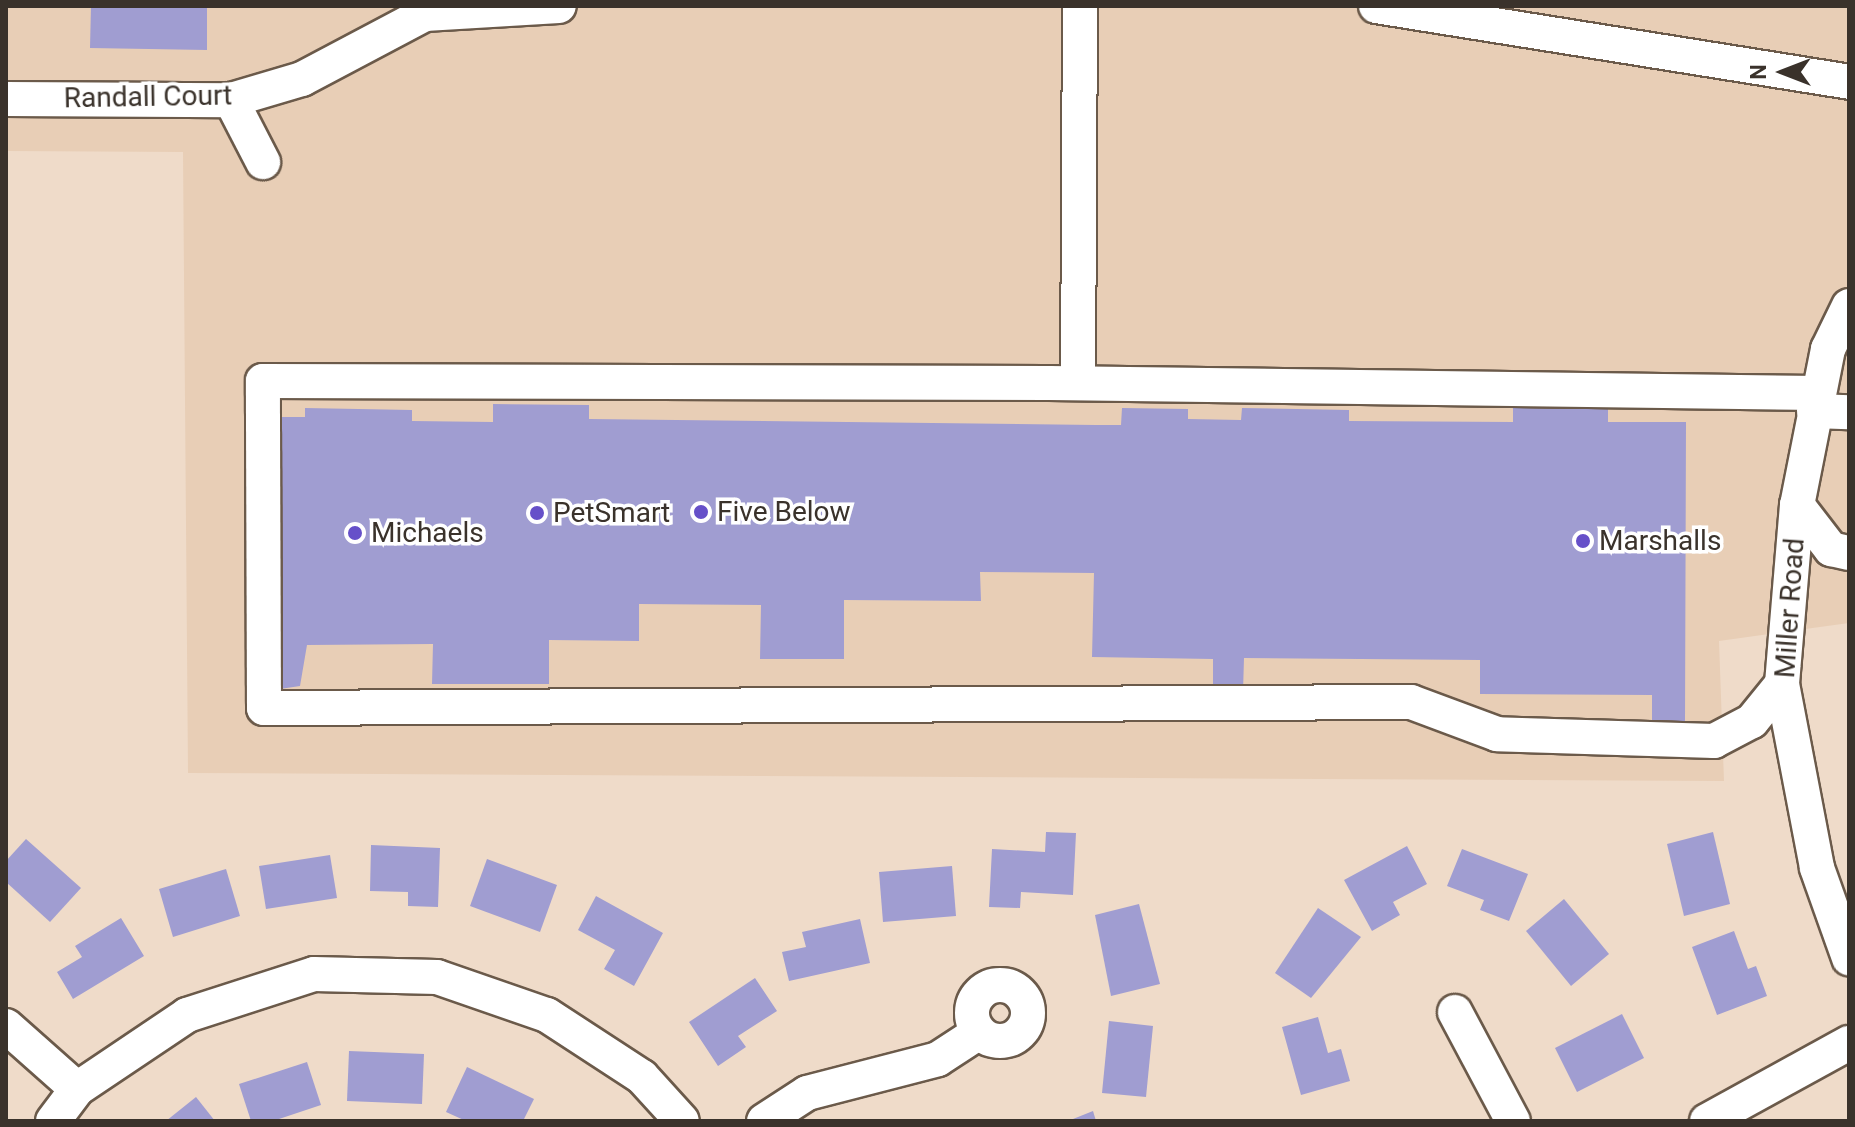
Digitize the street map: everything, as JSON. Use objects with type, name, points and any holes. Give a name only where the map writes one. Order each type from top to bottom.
[{"type":"street","name":"Randall Court","points":[[6,99],[231,100],[302,79],[425,14],[559,6]]},
{"type":"street","points":[[1078,383],[1080,6]]},
{"type":"street","points":[[1376,6],[1849,82]]},
{"type":"street","points":[[231,100],[263,162]]},
{"type":"street","name":"Miller Road","points":[[1849,306],[1828,349],[1797,505],[1782,684],[1817,868],[1849,958]]},
{"type":"street","points":[[1782,684],[1752,721],[1714,741],[1497,734],[1411,702],[264,708],[263,381],[1078,383],[1816,402],[1849,412]]},
{"type":"street","points":[[1797,505],[1831,549],[1849,553]]},
{"type":"street","points":[[53,1121],[77,1089],[187,1015],[314,974],[437,977],[547,1015],[642,1077],[682,1121]]},
{"type":"street","points":[[1455,1012],[1513,1121]]},
{"type":"street","points":[[6,1026],[77,1089]]},
{"type":"street","points":[[764,1121],[807,1093],[938,1059],[978,1033]]},
{"type":"street","points":[[1707,1121],[1849,1043]]},
{"type":"shaded area","points":[[6,6],[1849,6],[1849,623],[1719,641],[1724,781],[188,773],[183,152],[6,151]]},
{"type":"building","points":[[91,6],[207,6],[207,50],[90,48]]},
{"type":"building","points":[[493,404],[589,405],[589,419],[1096,425],[1121,425],[1122,408],[1188,409],[1188,419],[1241,420],[1242,408],[1349,410],[1349,421],[1513,422],[1513,405],[1608,405],[1608,422],[1686,422],[1685,726],[1652,726],[1652,695],[1480,694],[1480,660],[1244,658],[1243,692],[1213,692],[1213,659],[1092,657],[1094,573],[980,572],[981,601],[844,600],[844,659],[760,659],[761,605],[639,604],[639,641],[549,640],[549,684],[432,684],[433,644],[307,645],[300,686],[273,690],[278,417],[305,417],[305,408],[412,410],[412,421],[493,422]]},
{"type":"building","points":[[1046,832],[1076,833],[1073,895],[1021,892],[1020,908],[989,907],[992,849],[1045,852]]},
{"type":"building","points":[[1713,832],[1730,904],[1684,916],[1667,844]]},
{"type":"building","points":[[26,839],[81,888],[50,922],[6,882],[6,861]]},
{"type":"building","points":[[371,845],[440,848],[438,907],[408,906],[408,892],[370,891]]},
{"type":"building","points":[[1407,846],[1427,884],[1393,902],[1400,915],[1372,931],[1344,880]]},
{"type":"building","points":[[1462,849],[1528,874],[1509,921],[1480,910],[1484,900],[1447,886]]},
{"type":"building","points":[[330,855],[337,898],[266,909],[259,866]]},
{"type":"building","points":[[487,859],[557,885],[540,932],[470,906]]},
{"type":"building","points":[[952,866],[956,916],[883,922],[879,872]]},
{"type":"building","points":[[226,869],[240,916],[173,937],[159,889]]},
{"type":"building","points":[[596,896],[663,933],[634,986],[604,969],[615,950],[578,930]]},
{"type":"building","points":[[1564,899],[1609,954],[1571,986],[1526,931]]},
{"type":"building","points":[[1139,904],[1160,984],[1111,996],[1095,915]]},
{"type":"building","points":[[1318,908],[1361,937],[1311,998],[1275,973]]},
{"type":"building","points":[[121,918],[144,956],[73,999],[57,972],[82,957],[75,946]]},
{"type":"building","points":[[860,919],[870,963],[789,981],[782,952],[806,947],[802,932]]},
{"type":"building","points":[[1734,931],[1748,969],[1756,966],[1767,996],[1717,1015],[1692,947]]},
{"type":"building","points":[[755,978],[777,1011],[738,1036],[746,1047],[718,1066],[689,1022]]},
{"type":"building","points":[[1622,1014],[1644,1058],[1577,1092],[1555,1048]]},
{"type":"building","points":[[1318,1017],[1328,1053],[1341,1049],[1350,1081],[1301,1095],[1282,1027]]},
{"type":"building","points":[[1109,1021],[1153,1026],[1146,1097],[1102,1093]]},
{"type":"building","points":[[349,1051],[424,1054],[422,1104],[347,1101]]},
{"type":"building","points":[[307,1062],[321,1105],[273,1121],[251,1121],[239,1084]]},
{"type":"building","points":[[467,1067],[534,1099],[523,1121],[466,1121],[446,1112]]},
{"type":"building","points":[[196,1097],[215,1121],[166,1121]]},
{"type":"building","points":[[1093,1111],[1096,1121],[1068,1121]]},
{"type":"place","name":"Five Below","points":[[701,512]]},
{"type":"place","name":"PetSmart","points":[[537,513]]},
{"type":"place","name":"Michaels","points":[[355,533]]},
{"type":"place","name":"Marshalls","points":[[1583,541]]}]
